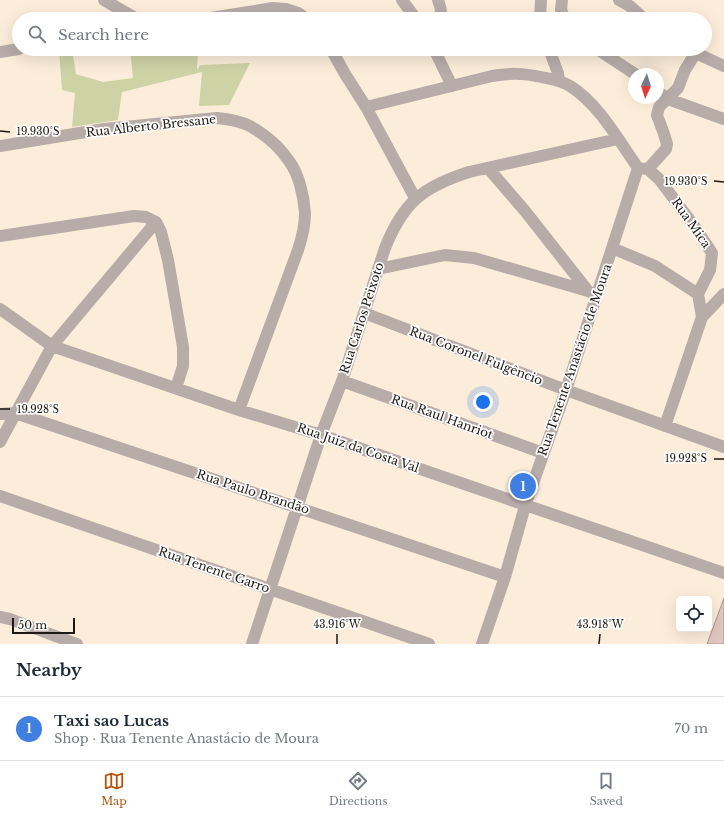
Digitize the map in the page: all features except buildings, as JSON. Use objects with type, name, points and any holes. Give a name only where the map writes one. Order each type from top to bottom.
[{"type":"street","points":[[104,0],[125,12]]},
{"type":"street","points":[[402,0],[411,12]]},
{"type":"street","points":[[438,0],[441,12]]},
{"type":"street","points":[[540,12],[541,0]]},
{"type":"street","points":[[562,0],[562,12]]},
{"type":"street","points":[[619,0],[630,6],[636,12]]},
{"type":"street","points":[[248,12],[273,8],[286,9],[295,12]]},
{"type":"street","points":[[336,56],[366,107],[416,198]]},
{"type":"street","points":[[437,56],[452,86]]},
{"type":"street","points":[[552,56],[558,73],[559,81]]},
{"type":"street","points":[[608,56],[628,69]]},
{"type":"street","points":[[664,95],[678,88],[686,70],[690,56]]},
{"type":"street","points":[[702,56],[724,66]]},
{"type":"street","name":"Rua Mica","points":[[366,107],[492,76],[512,73],[530,74],[569,85],[585,97],[596,108],[618,139],[643,168],[659,179],[712,253],[710,270],[698,294]]},
{"type":"street","points":[[664,95],[724,119]]},
{"type":"street","points":[[643,168],[666,149],[667,144],[657,116],[660,104]]},
{"type":"street","name":"Rua Alberto Bressane","points":[[0,146],[104,129],[217,118],[234,120],[250,126],[277,146],[290,161],[302,193],[305,213],[304,231],[239,410]]},
{"type":"street","name":"Rua Carlos Peixoto","points":[[252,644],[321,435],[342,381],[378,269],[392,230],[403,213],[416,198],[450,178],[618,139]]},
{"type":"street","points":[[488,168],[592,293]]},
{"type":"street","name":"Rua Tenente Anastácio de Moura","points":[[482,644],[505,577],[525,506],[566,390],[592,293],[612,248],[643,168]]},
{"type":"street","points":[[0,236],[134,216],[146,217],[156,222],[161,232],[168,260],[183,347],[183,366],[176,388]]},
{"type":"street","points":[[0,442],[52,346],[156,222]]},
{"type":"street","points":[[612,248],[655,266],[698,294],[702,317]]},
{"type":"street","points":[[378,269],[445,255],[460,256],[474,258],[592,293]]},
{"type":"street","points":[[665,426],[702,317],[724,294]]},
{"type":"street","name":"Rua Juiz da Costa Val","points":[[0,309],[52,346],[239,410],[321,435],[724,573]]},
{"type":"street","name":"Rua Coronel Fulgêncio","points":[[364,313],[566,390],[724,446]]},
{"type":"street","name":"Rua Raul Hanriot","points":[[342,381],[543,453]]},
{"type":"street","name":"Rua Paulo Brandão","points":[[0,414],[15,413],[505,577]]},
{"type":"street","name":"Rua Tenente Garro","points":[[0,496],[429,644]]},
{"type":"street","points":[[0,617],[10,619],[77,644]]},
{"type":"green space","points":[[59,56],[73,56],[76,74],[103,82],[133,78],[131,56],[198,56],[197,70],[200,65],[250,63],[229,105],[199,106],[202,72],[122,92],[118,120],[72,127],[75,93],[62,90]]},
{"type":"place","name":"Taxi sao Lucas","points":[[523,486]]}]
